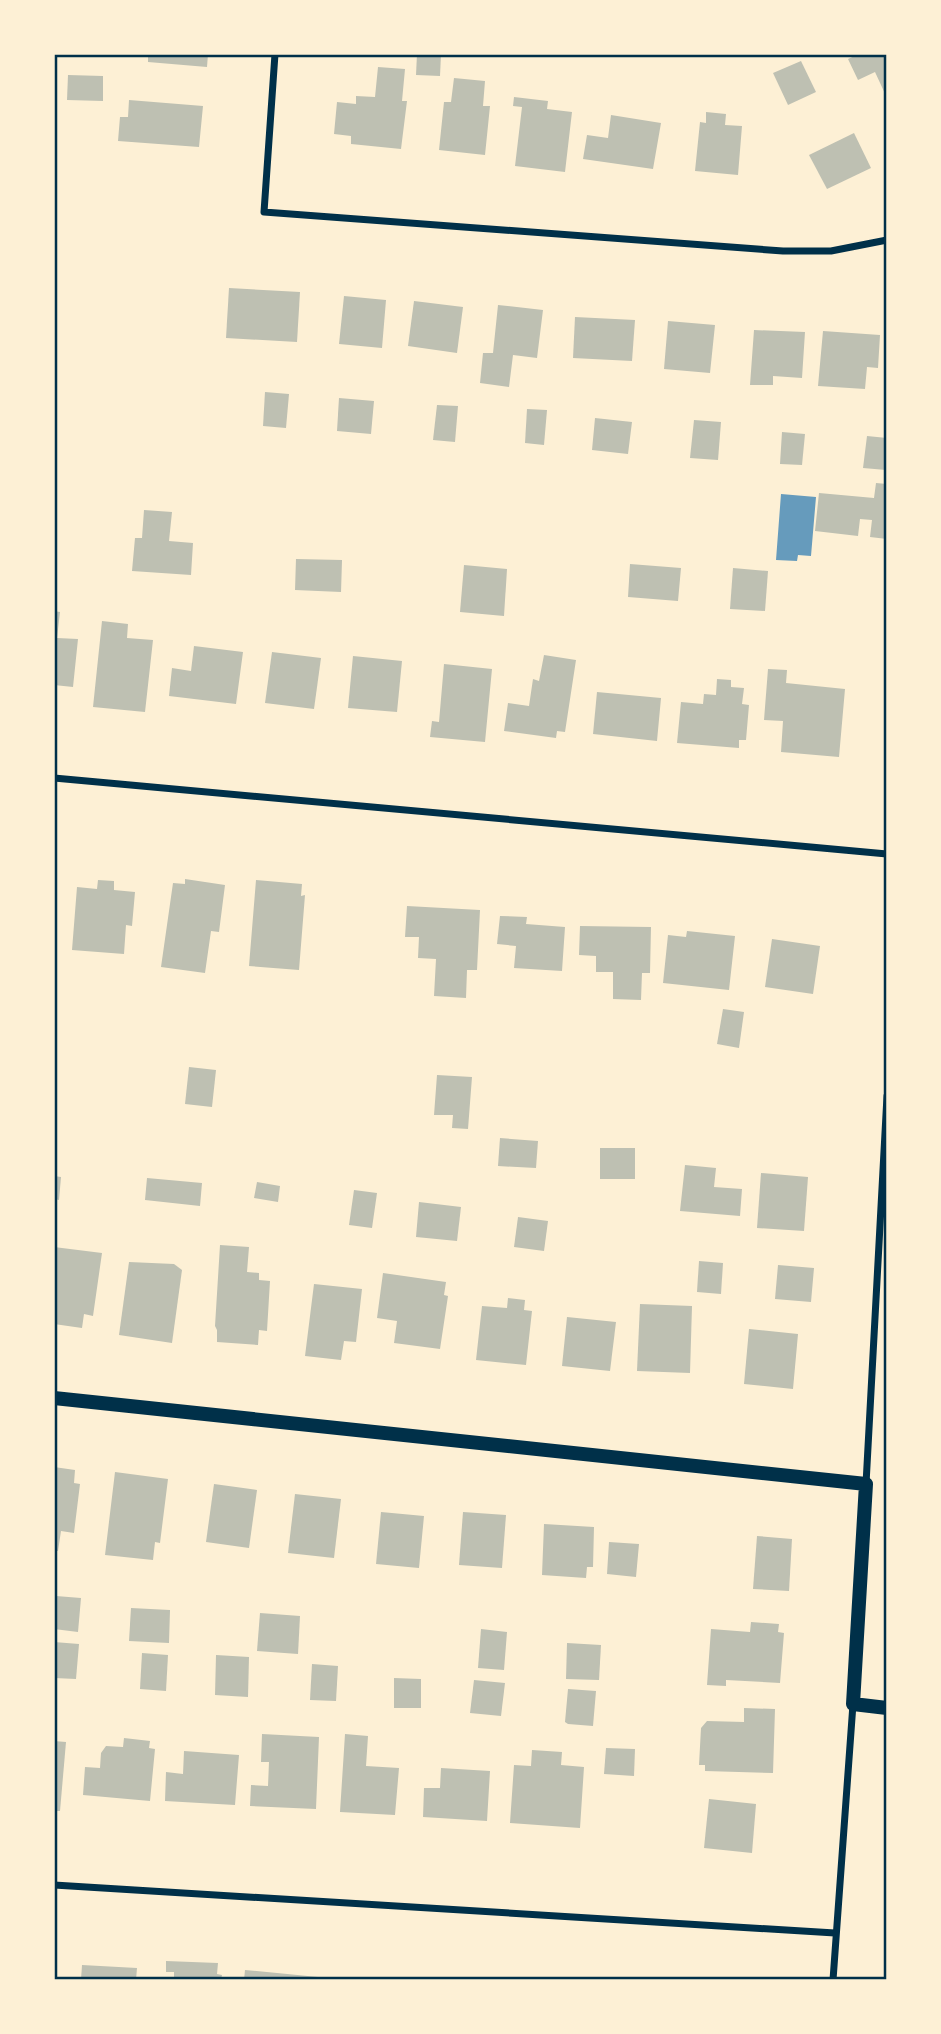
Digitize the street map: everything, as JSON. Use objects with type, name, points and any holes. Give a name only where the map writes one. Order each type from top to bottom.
[{"type":"main road","points":[[54,1398],[866,1484],[853,1704],[887,1708]]},
{"type":"street","points":[[275,54],[264,212],[783,251],[831,251],[887,240]]},
{"type":"street","points":[[54,778],[887,854]]},
{"type":"street","points":[[866,1484],[887,1096]]},
{"type":"street","points":[[833,1980],[853,1704]]},
{"type":"street","points":[[54,1885],[835,1933]]},
{"type":"water","points":[[781,494],[816,497],[811,556],[798,555],[797,561],[776,560]]},
{"type":"building","points":[[148,54],[208,54],[207,67],[148,62]]},
{"type":"building","points":[[417,54],[441,54],[440,76],[416,75]]},
{"type":"building","points":[[859,54],[887,54],[887,98],[875,72],[858,80],[848,59]]},
{"type":"building","points":[[801,61],[816,92],[788,105],[773,73]]},
{"type":"building","points":[[378,67],[405,69],[402,101],[407,101],[401,149],[351,144],[351,136],[334,134],[337,102],[356,104],[356,96],[375,97]]},
{"type":"building","points":[[68,75],[103,76],[103,101],[67,100]]},
{"type":"building","points":[[454,78],[485,81],[483,106],[490,106],[485,155],[439,150],[444,102],[451,102]]},
{"type":"building","points":[[514,97],[548,101],[547,109],[572,112],[565,172],[515,166],[522,107],[513,106]]},
{"type":"building","points":[[129,100],[203,106],[199,147],[118,141],[120,117],[128,117]]},
{"type":"building","points":[[706,112],[726,114],[725,125],[742,126],[738,175],[695,171],[700,122],[706,123]]},
{"type":"building","points":[[611,115],[661,123],[653,169],[583,159],[587,135],[608,138]]},
{"type":"building","points":[[854,133],[871,168],[827,189],[809,155]]},
{"type":"building","points":[[229,288],[300,292],[297,342],[226,338]]},
{"type":"building","points":[[344,296],[386,300],[382,348],[339,344]]},
{"type":"building","points":[[414,301],[463,307],[457,353],[408,346]]},
{"type":"building","points":[[498,305],[543,310],[537,358],[513,355],[509,387],[480,383],[483,353],[493,353]]},
{"type":"building","points":[[575,317],[635,320],[632,361],[573,358]]},
{"type":"building","points":[[668,321],[715,325],[710,373],[664,369]]},
{"type":"building","points":[[754,330],[805,332],[802,378],[773,376],[773,385],[750,385]]},
{"type":"building","points":[[823,331],[880,335],[878,368],[867,367],[865,389],[818,386]]},
{"type":"building","points":[[265,392],[289,394],[286,428],[263,426]]},
{"type":"building","points":[[339,398],[374,401],[371,434],[337,431]]},
{"type":"building","points":[[437,405],[458,406],[455,442],[433,440]]},
{"type":"building","points":[[527,409],[547,410],[544,445],[525,443]]},
{"type":"building","points":[[595,418],[632,422],[628,454],[592,450]]},
{"type":"building","points":[[694,420],[721,422],[718,460],[690,458]]},
{"type":"building","points":[[782,432],[805,434],[802,465],[780,464]]},
{"type":"building","points":[[867,436],[887,438],[886,470],[863,468]]},
{"type":"building","points":[[876,483],[887,484],[887,539],[870,537],[872,520],[860,519],[858,536],[815,531],[819,493],[874,498]]},
{"type":"building","points":[[144,510],[172,512],[169,541],[193,543],[191,575],[132,571],[135,538],[142,538]]},
{"type":"building","points":[[296,559],[342,560],[341,592],[295,590]]},
{"type":"building","points":[[630,564],[681,568],[678,601],[628,597]]},
{"type":"building","points":[[464,565],[507,569],[504,616],[460,612]]},
{"type":"building","points":[[733,568],[768,571],[765,611],[730,609]]},
{"type":"building","points":[[54,611],[60,612],[57,638],[78,639],[73,687],[54,685]]},
{"type":"building","points":[[102,621],[128,624],[127,638],[153,640],[145,712],[93,707]]},
{"type":"building","points":[[194,646],[243,652],[236,704],[169,696],[172,668],[191,671]]},
{"type":"building","points":[[272,652],[321,658],[314,709],[265,703]]},
{"type":"building","points":[[544,655],[576,660],[565,732],[557,731],[556,738],[504,731],[508,703],[529,706],[533,679],[539,681]]},
{"type":"building","points":[[353,656],[402,661],[397,712],[348,708]]},
{"type":"building","points":[[444,664],[492,669],[485,742],[430,737],[432,721],[439,722]]},
{"type":"building","points":[[768,669],[787,670],[786,683],[845,689],[839,757],[781,752],[783,721],[764,720]]},
{"type":"building","points":[[717,679],[731,680],[731,687],[744,688],[742,704],[749,705],[746,740],[739,740],[739,748],[677,743],[681,702],[703,704],[704,694],[716,695]]},
{"type":"building","points":[[597,692],[661,698],[657,741],[593,734]]},
{"type":"building","points":[[185,879],[225,885],[219,932],[211,931],[205,973],[161,967],[173,883],[185,884]]},
{"type":"building","points":[[98,880],[114,881],[114,890],[135,892],[132,926],[126,925],[124,954],[72,950],[77,887],[97,889]]},
{"type":"building","points":[[256,880],[302,884],[301,896],[305,895],[299,970],[249,966]]},
{"type":"building","points":[[407,906],[480,910],[477,970],[467,970],[466,998],[434,996],[436,959],[418,958],[419,937],[405,937]]},
{"type":"building","points":[[500,916],[527,917],[526,924],[565,927],[562,971],[514,968],[516,946],[497,944]]},
{"type":"building","points":[[580,926],[651,927],[650,973],[642,973],[641,1000],[613,999],[613,972],[596,972],[596,956],[579,955]]},
{"type":"building","points":[[687,931],[735,936],[729,990],[663,983],[668,935],[686,937]]},
{"type":"building","points":[[772,939],[820,946],[813,994],[765,987]]},
{"type":"building","points":[[723,1009],[744,1012],[739,1048],[717,1044]]},
{"type":"building","points":[[189,1067],[216,1070],[212,1107],[185,1104]]},
{"type":"building","points":[[437,1075],[472,1077],[468,1129],[452,1128],[453,1115],[434,1115]]},
{"type":"building","points":[[500,1138],[538,1141],[536,1168],[498,1166]]},
{"type":"building","points":[[600,1148],[635,1148],[635,1179],[600,1179]]},
{"type":"building","points":[[685,1165],[716,1168],[714,1187],[742,1189],[740,1216],[680,1211]]},
{"type":"building","points":[[761,1173],[808,1177],[804,1231],[757,1228]]},
{"type":"building","points":[[54,1176],[61,1177],[59,1200],[54,1199]]},
{"type":"building","points":[[147,1178],[202,1183],[200,1206],[145,1200]]},
{"type":"building","points":[[257,1182],[280,1186],[278,1202],[254,1198]]},
{"type":"building","points":[[354,1190],[377,1193],[372,1228],[349,1225]]},
{"type":"building","points":[[419,1202],[461,1207],[457,1241],[416,1237]]},
{"type":"building","points":[[518,1217],[548,1221],[544,1251],[514,1247]]},
{"type":"building","points":[[220,1245],[249,1247],[247,1272],[259,1273],[259,1280],[270,1281],[267,1331],[259,1330],[258,1345],[217,1342],[215,1326]]},
{"type":"building","points":[[54,1247],[102,1253],[93,1316],[84,1314],[82,1328],[54,1324]]},
{"type":"building","points":[[699,1261],[723,1263],[721,1294],[697,1292]]},
{"type":"building","points":[[129,1262],[174,1264],[182,1270],[172,1343],[119,1335]]},
{"type":"building","points":[[778,1265],[814,1268],[811,1302],[775,1299]]},
{"type":"building","points":[[383,1273],[446,1282],[444,1295],[448,1296],[440,1349],[394,1343],[397,1321],[377,1318]]},
{"type":"building","points":[[314,1284],[362,1289],[356,1342],[344,1341],[341,1360],[305,1356]]},
{"type":"building","points":[[508,1298],[525,1300],[524,1310],[532,1311],[526,1365],[476,1360],[482,1306],[507,1308]]},
{"type":"building","points":[[640,1304],[692,1306],[690,1373],[637,1371]]},
{"type":"building","points":[[567,1317],[616,1322],[610,1371],[562,1366]]},
{"type":"building","points":[[749,1329],[798,1334],[793,1389],[744,1384]]},
{"type":"building","points":[[54,1467],[75,1470],[74,1483],[80,1484],[74,1533],[61,1531],[58,1551],[54,1551]]},
{"type":"building","points":[[115,1472],[168,1479],[160,1543],[155,1542],[153,1560],[105,1555]]},
{"type":"building","points":[[214,1484],[257,1490],[249,1548],[206,1542]]},
{"type":"building","points":[[295,1494],[341,1499],[334,1558],[288,1553]]},
{"type":"building","points":[[381,1512],[424,1516],[419,1568],[376,1564]]},
{"type":"building","points":[[463,1512],[506,1515],[502,1568],[459,1565]]},
{"type":"building","points":[[544,1524],[594,1527],[593,1567],[587,1567],[586,1578],[542,1575]]},
{"type":"building","points":[[757,1536],[792,1539],[789,1591],[753,1589]]},
{"type":"building","points":[[609,1542],[639,1544],[636,1577],[607,1574]]},
{"type":"building","points":[[56,1596],[81,1598],[78,1632],[54,1629]]},
{"type":"building","points":[[131,1608],[170,1610],[169,1643],[129,1641]]},
{"type":"building","points":[[260,1613],[300,1616],[298,1654],[257,1651]]},
{"type":"building","points":[[751,1622],[779,1624],[778,1632],[784,1633],[780,1683],[726,1680],[726,1686],[707,1685],[711,1629],[750,1632]]},
{"type":"building","points":[[481,1629],[507,1632],[504,1670],[478,1668]]},
{"type":"building","points":[[54,1642],[79,1644],[76,1679],[54,1678]]},
{"type":"building","points":[[567,1643],[601,1645],[599,1680],[566,1679]]},
{"type":"building","points":[[142,1653],[168,1655],[166,1691],[140,1689]]},
{"type":"building","points":[[216,1655],[249,1657],[248,1697],[215,1695]]},
{"type":"building","points":[[312,1664],[338,1666],[336,1701],[310,1700]]},
{"type":"building","points":[[394,1678],[421,1679],[421,1708],[394,1708]]},
{"type":"building","points":[[474,1680],[505,1683],[501,1716],[470,1713]]},
{"type":"building","points":[[568,1689],[596,1691],[593,1726],[565,1722]]},
{"type":"building","points":[[744,1708],[775,1709],[773,1773],[705,1771],[705,1765],[699,1765],[701,1728],[707,1721],[744,1722]]},
{"type":"building","points":[[262,1734],[319,1737],[316,1809],[250,1806],[251,1785],[268,1786],[269,1762],[261,1762]]},
{"type":"building","points":[[345,1734],[368,1736],[366,1766],[399,1768],[395,1815],[340,1812]]},
{"type":"building","points":[[124,1738],[150,1741],[149,1748],[155,1749],[150,1801],[83,1795],[85,1767],[100,1768],[101,1753],[106,1746],[123,1747]]},
{"type":"building","points":[[54,1741],[66,1742],[60,1811],[54,1811]]},
{"type":"building","points":[[606,1748],[635,1749],[634,1776],[604,1774]]},
{"type":"building","points":[[532,1750],[562,1752],[561,1765],[584,1767],[580,1828],[510,1823],[514,1765],[531,1766]]},
{"type":"building","points":[[184,1751],[239,1755],[235,1805],[165,1801],[166,1772],[183,1774]]},
{"type":"building","points":[[441,1768],[490,1771],[487,1821],[423,1817],[424,1788],[440,1788]]},
{"type":"building","points":[[709,1799],[756,1804],[752,1853],[704,1848]]},
{"type":"building","points":[[166,1961],[218,1963],[217,1974],[222,1975],[221,1980],[174,1980],[174,1972],[166,1972]]},
{"type":"building","points":[[82,1965],[137,1968],[136,1980],[81,1980]]},
{"type":"building","points":[[245,1970],[318,1977],[318,1980],[244,1980]]}]
